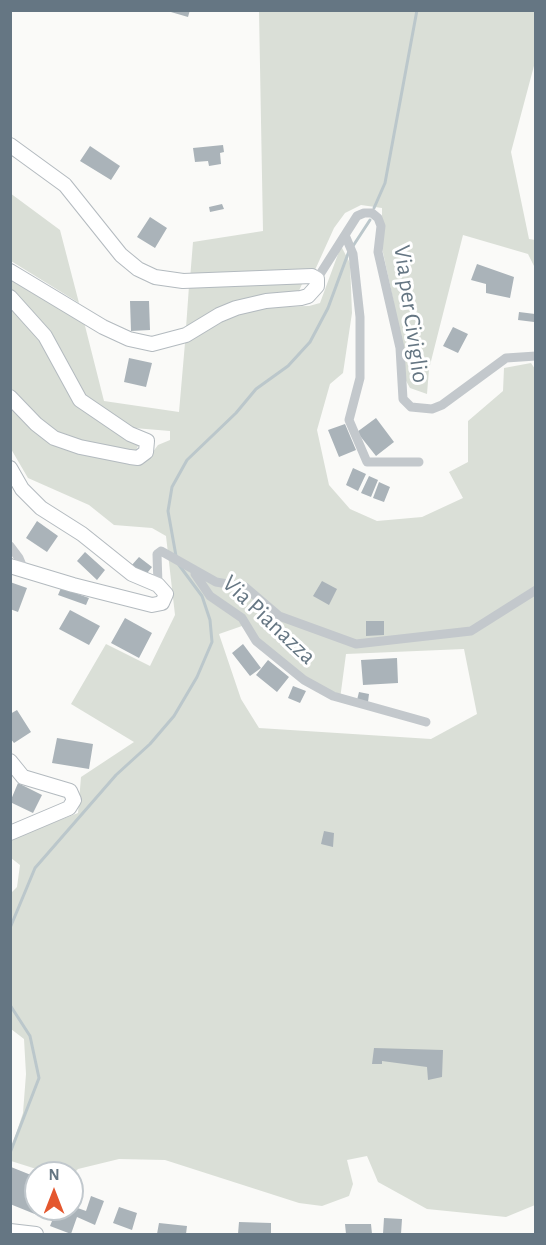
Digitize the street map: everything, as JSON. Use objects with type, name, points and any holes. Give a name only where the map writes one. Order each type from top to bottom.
[{"type":"street","points":[[10,145],[65,185],[121,255],[138,269],[155,277],[183,281],[303,276],[317,279],[313,291],[301,298],[266,301],[236,308],[186,334],[152,344],[129,339],[103,327],[10,271]]},
{"type":"street","name":"Via per Civiglio","points":[[317,279],[357,216],[364,213],[378,218],[381,226],[378,252],[400,348],[403,399],[411,407],[432,410],[506,358],[536,356]]},
{"type":"street","points":[[345,235],[353,254],[360,317],[360,378],[349,420],[367,462],[419,462]]},
{"type":"street","points":[[10,297],[45,336],[80,400],[122,429],[147,441],[146,452],[138,458],[130,457],[80,447],[54,438],[36,424],[10,397]]},
{"type":"street","points":[[10,468],[22,489],[41,508],[82,534],[132,574],[158,585],[164,590],[165,598],[162,603],[152,605],[17,568],[19,558],[10,546]]},
{"type":"street","name":"Via Pianazza","points":[[158,585],[158,551],[164,551],[194,572],[216,582],[245,587],[279,616],[356,644],[471,631],[536,590]]},
{"type":"street","name":"Via Pianazza","points":[[194,572],[210,596],[242,618],[263,648],[304,680],[333,696],[426,722]]},
{"type":"street","points":[[10,761],[23,777],[70,790],[74,800],[69,808],[10,833]]},
{"type":"street","points":[[10,1232],[36,1234]]},
{"type":"shaded area","points":[[259,11],[535,11],[535,62],[511,152],[529,239],[535,240],[535,268],[528,254],[463,235],[429,369],[427,394],[410,388],[405,379],[393,299],[382,248],[382,208],[361,205],[345,213],[334,228],[315,270],[190,279],[193,242],[263,231]]},
{"type":"shaded area","points":[[10,193],[60,230],[79,303],[11,261]]},
{"type":"shaded area","points":[[341,246],[350,263],[352,313],[343,373],[330,384],[317,430],[329,485],[350,509],[377,521],[422,517],[463,498],[449,472],[468,462],[468,421],[503,391],[504,368],[531,363],[535,369],[535,1205],[506,1217],[427,1209],[378,1182],[367,1156],[347,1160],[353,1184],[349,1196],[322,1206],[299,1203],[165,1160],[119,1159],[84,1168],[84,1161],[24,1161],[24,1165],[11,1161],[11,1149],[23,1113],[26,1074],[24,1039],[11,1029],[11,893],[17,887],[20,865],[11,858],[11,839],[78,813],[81,777],[134,742],[71,704],[106,644],[150,666],[175,615],[166,536],[152,528],[114,525],[89,505],[28,478],[11,449],[10,400],[44,434],[149,457],[158,445],[170,440],[170,431],[134,428],[118,420],[86,396],[54,338],[11,291],[11,275],[83,318],[104,401],[179,412],[185,343],[213,324],[253,307],[309,306],[320,303]],"holes":[[[242,626],[259,649],[340,699],[346,654],[464,649],[477,714],[431,739],[259,728],[241,699],[219,634]]]},
{"type":"shaded area","points":[[299,282],[302,284],[299,291],[186,328],[189,286]]},
{"type":"shaded area","points":[[10,301],[42,338],[77,399],[139,444],[136,450],[133,452],[104,449],[55,433],[39,421],[11,388]]},
{"type":"building","points":[[164,10],[190,10],[188,17]]},
{"type":"building","points":[[223,145],[224,152],[220,153],[221,164],[209,166],[208,161],[195,162],[193,148]]},
{"type":"building","points":[[90,146],[120,166],[111,180],[80,161]]},
{"type":"building","points":[[222,204],[224,209],[210,212],[209,207]]},
{"type":"building","points":[[150,217],[167,228],[155,248],[137,237]]},
{"type":"building","points":[[477,264],[514,277],[510,298],[486,293],[486,284],[471,280]]},
{"type":"building","points":[[130,301],[149,301],[150,330],[131,331]]},
{"type":"building","points":[[519,312],[535,314],[534,322],[518,320]]},
{"type":"building","points":[[453,327],[468,334],[458,353],[443,346]]},
{"type":"building","points":[[129,358],[152,363],[146,387],[124,382]]},
{"type":"building","points":[[376,418],[394,442],[376,456],[357,432]]},
{"type":"building","points":[[345,424],[356,450],[339,457],[328,430]]},
{"type":"building","points":[[353,468],[366,474],[358,491],[346,485]]},
{"type":"building","points":[[369,476],[378,480],[371,497],[361,493]]},
{"type":"building","points":[[379,482],[390,487],[384,502],[373,498]]},
{"type":"building","points":[[37,521],[58,536],[47,552],[26,538]]},
{"type":"building","points":[[85,552],[105,570],[97,580],[77,561]]},
{"type":"building","points":[[139,557],[152,567],[144,577],[131,566]]},
{"type":"building","points":[[322,581],[337,589],[329,605],[313,596]]},
{"type":"building","points":[[10,582],[27,588],[18,612],[10,609]]},
{"type":"building","points":[[61,588],[89,598],[86,605],[58,595]]},
{"type":"building","points":[[70,610],[100,626],[89,645],[59,629]]},
{"type":"building","points":[[125,618],[152,633],[139,658],[111,643]]},
{"type":"building","points":[[366,621],[384,621],[384,635],[366,636]]},
{"type":"building","points":[[243,644],[261,668],[250,676],[232,653]]},
{"type":"building","points":[[397,658],[398,683],[363,685],[361,660]]},
{"type":"building","points":[[268,660],[289,677],[277,692],[256,675]]},
{"type":"building","points":[[293,686],[306,691],[300,703],[288,698]]},
{"type":"building","points":[[359,692],[369,694],[368,702],[357,700]]},
{"type":"building","points":[[17,710],[31,732],[14,743],[10,738],[10,714]]},
{"type":"building","points":[[57,738],[93,744],[89,769],[52,763]]},
{"type":"building","points":[[18,783],[42,795],[33,813],[10,802]]},
{"type":"building","points":[[324,831],[334,833],[333,847],[321,844]]},
{"type":"building","points":[[374,1048],[443,1050],[442,1077],[428,1080],[427,1067],[382,1061],[382,1064],[372,1064]]},
{"type":"building","points":[[11,1167],[24,1172],[24,1210],[10,1204]]},
{"type":"building","points":[[91,1196],[104,1201],[95,1225],[84,1220],[84,1210],[86,1211]]},
{"type":"building","points":[[119,1207],[137,1213],[132,1230],[113,1223]]},
{"type":"building","points":[[384,1218],[402,1219],[401,1234],[383,1234]]},
{"type":"building","points":[[52,1221],[76,1221],[71,1234],[50,1226]]},
{"type":"building","points":[[239,1222],[271,1223],[271,1234],[238,1234]]},
{"type":"building","points":[[159,1223],[187,1226],[186,1234],[157,1234]]},
{"type":"building","points":[[345,1224],[371,1224],[372,1234],[346,1234]]},
{"type":"waterway","points":[[374,208],[385,183],[417,10]]},
{"type":"waterway","points":[[353,246],[370,220]]},
{"type":"waterway","points":[[176,556],[168,511],[172,487],[187,460],[236,413],[256,389],[288,366],[310,342],[328,308],[349,251]]},
{"type":"waterway","points":[[10,928],[35,868],[116,775],[150,744],[174,716],[197,677],[212,642],[210,620],[202,596],[179,565]]},
{"type":"waterway","points":[[10,1005],[30,1036],[39,1078],[10,1153]]}]
